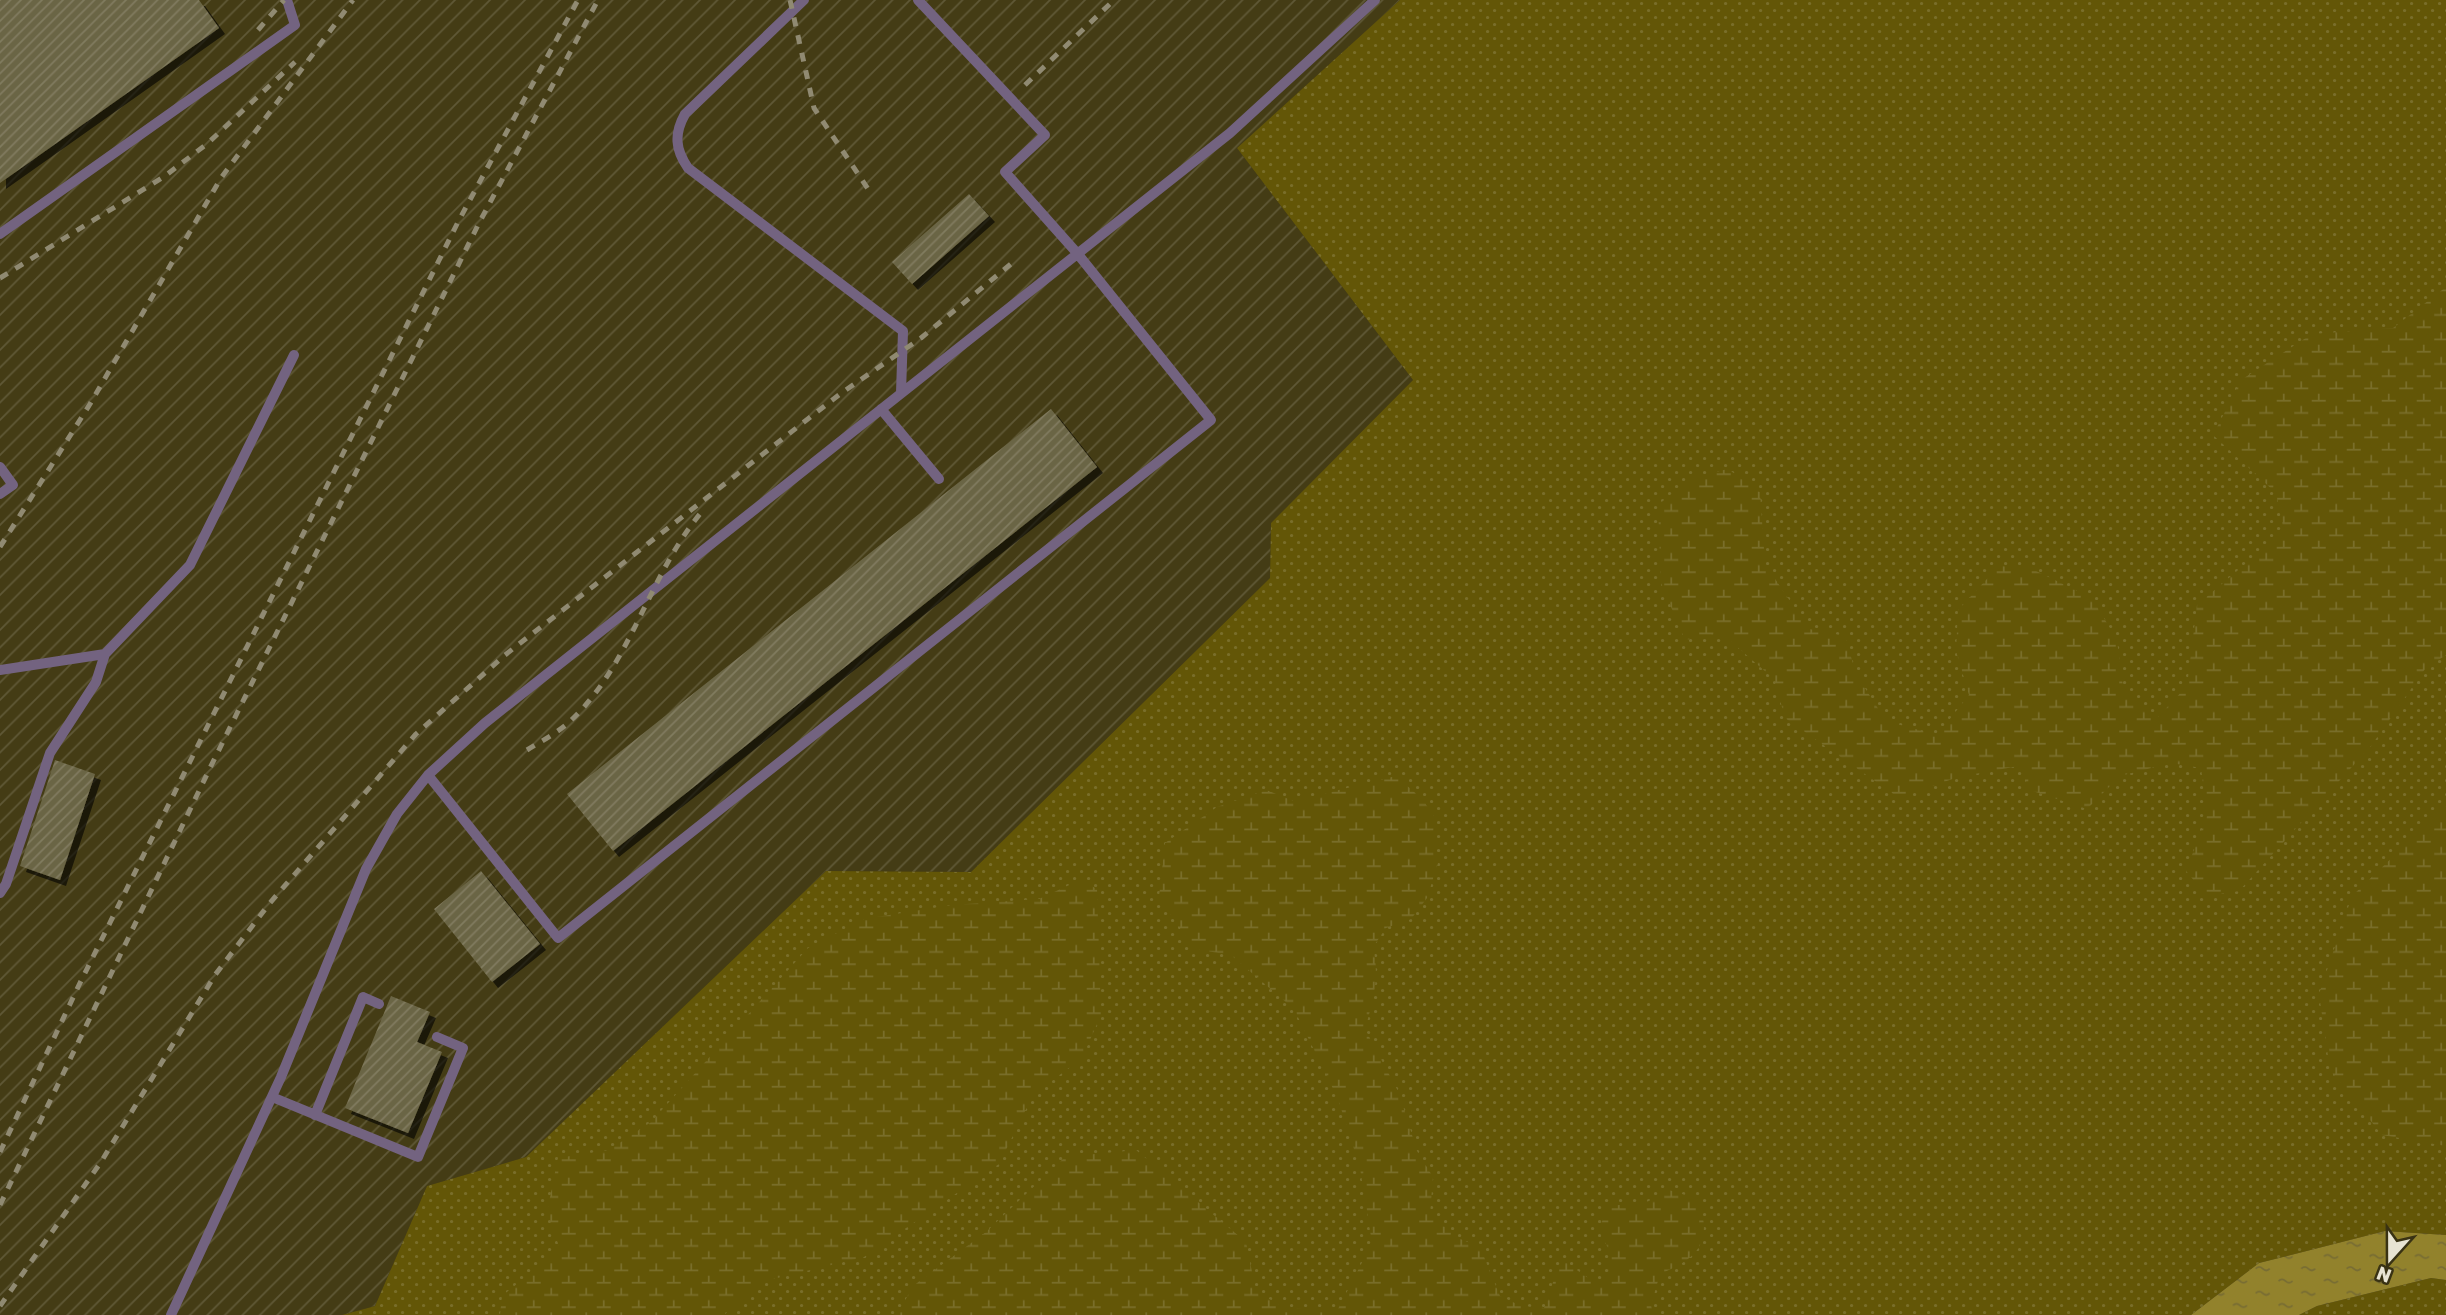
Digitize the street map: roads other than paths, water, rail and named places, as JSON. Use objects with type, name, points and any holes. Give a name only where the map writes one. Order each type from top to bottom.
[{"type":"lane","points":[[0,234],[295,25],[288,0]]},
{"type":"lane","points":[[804,0],[685,114],[678,127],[678,148],[688,168],[903,331],[901,393]]},
{"type":"lane","points":[[428,775],[558,938],[1211,420],[1077,253],[1005,172],[1045,135],[918,0]]},
{"type":"lane","points":[[171,1315],[272,1097],[366,869],[397,814],[428,775],[495,714],[1230,133],[1375,0]]},
{"type":"lane","points":[[0,893],[6,884],[50,753],[96,682],[105,654],[190,565],[294,355]]},
{"type":"lane","points":[[881,409],[939,479]]},
{"type":"lane","points":[[0,467],[13,485],[0,494]]},
{"type":"lane","points":[[0,670],[105,654]]},
{"type":"lane","points":[[315,1115],[363,998],[379,1004]]},
{"type":"lane","points":[[272,1097],[418,1157],[463,1048],[437,1037]]},
{"type":"water","points":[[2385,1231],[2446,1235],[2446,1280],[2431,1278],[2317,1306],[2299,1315],[2191,1315],[2259,1263]]},
{"type":"railway","points":[[258,30],[284,0]]},
{"type":"railway","points":[[0,547],[90,404],[221,178],[353,0]]},
{"type":"railway","points":[[0,1152],[79,985],[458,222],[578,0]]},
{"type":"railway","points":[[0,1205],[210,768],[478,225],[598,0]]},
{"type":"railway","points":[[790,0],[814,108],[872,195]]},
{"type":"railway","points":[[1025,85],[1114,0]]},
{"type":"railway","points":[[0,278],[165,176],[208,143],[295,62]]},
{"type":"railway","points":[[0,1306],[101,1162],[215,975],[269,904],[416,734],[505,655],[840,394],[921,338],[1017,259]]},
{"type":"railway","points":[[527,750],[567,724],[589,701],[608,675],[685,534],[705,508]]}]
